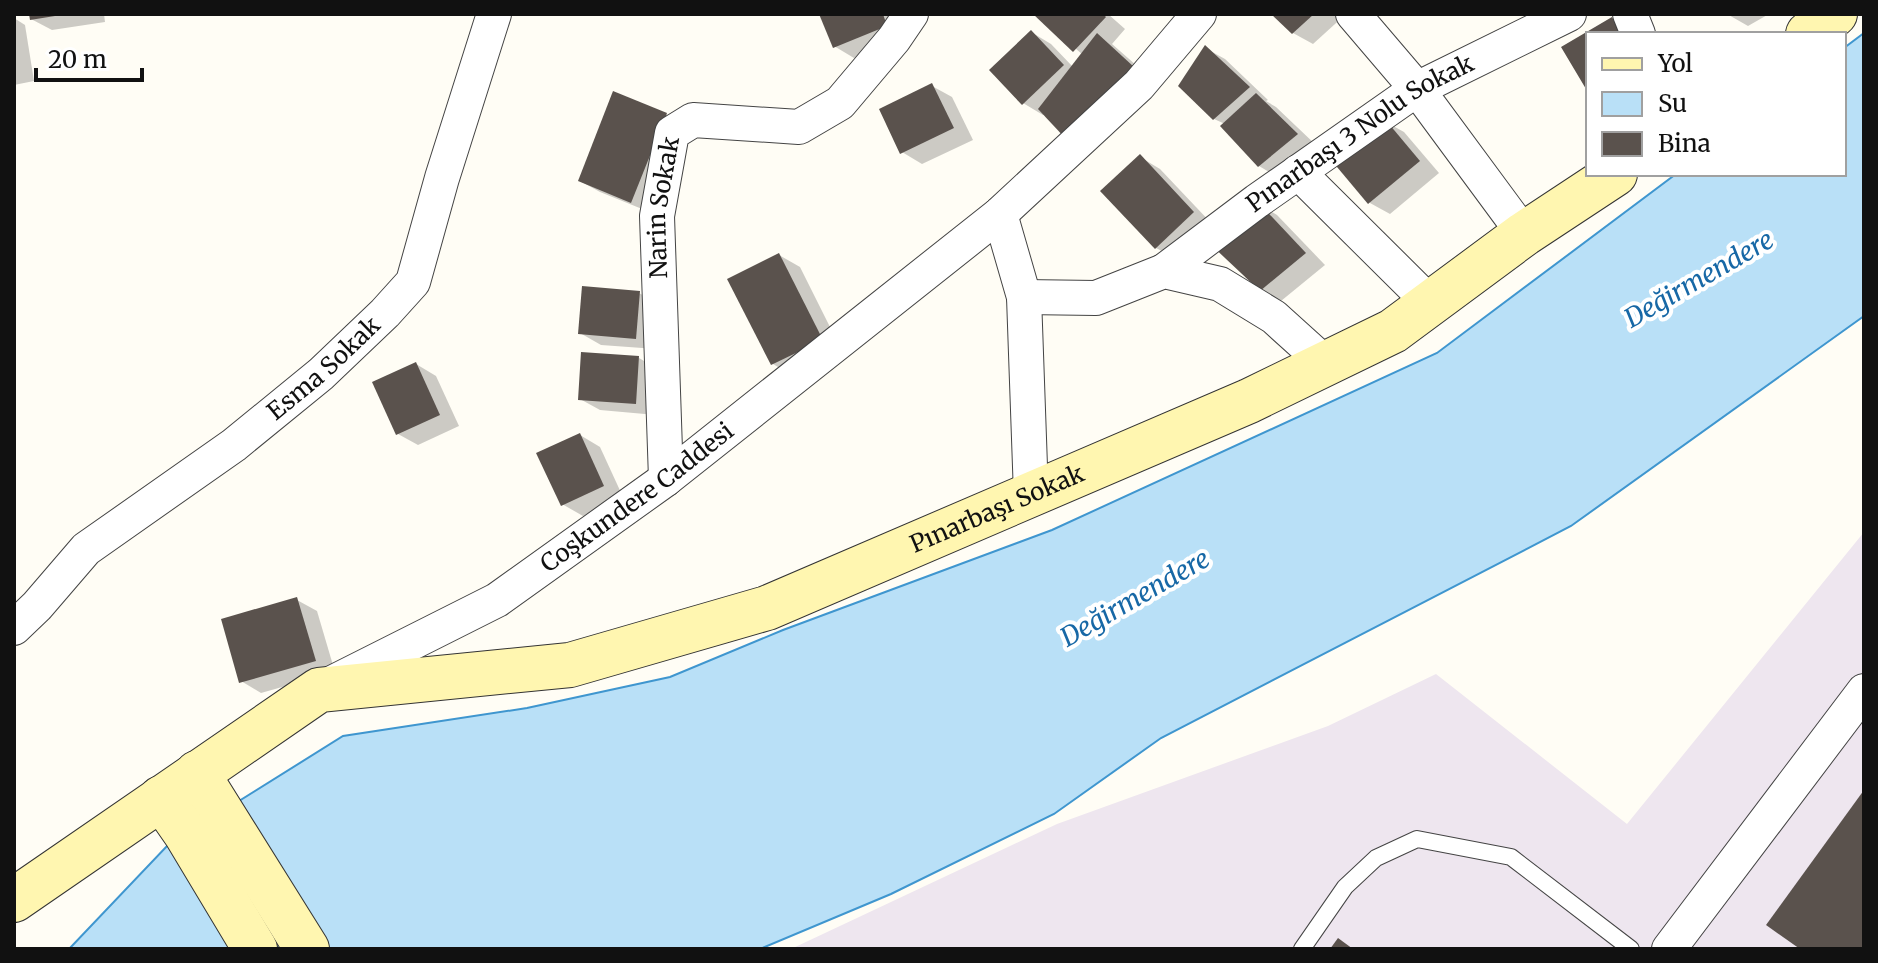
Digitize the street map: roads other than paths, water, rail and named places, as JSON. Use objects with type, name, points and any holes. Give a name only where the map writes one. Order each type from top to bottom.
[{"type":"street","name":"Esma Sokak","points":[[14,628],[86,549],[234,445],[321,374],[413,282],[494,14]]},
{"type":"street","name":"Narin Sokak","points":[[666,479],[657,216],[672,133],[693,120],[799,127],[840,103],[911,14]]},
{"type":"street","name":"Coşkundere Caddesi","points":[[14,900],[319,690],[497,600],[666,479],[1000,214],[1139,85],[1199,14]]},
{"type":"street","points":[[1353,14],[1417,89],[1524,234]]},
{"type":"street","name":"Pınarbaşı 3 Nolu Sokak","points":[[1024,297],[1096,298],[1164,271],[1417,89],[1569,14]]},
{"type":"street","points":[[1811,32],[1835,14]]},
{"type":"street","points":[[1298,172],[1430,303]]},
{"type":"street","name":"Pınarbaşı Sokak","points":[[319,690],[570,665],[767,608],[1249,401],[1393,331],[1524,234],[1612,176]]},
{"type":"street","points":[[1000,214],[1024,297],[1031,495]]},
{"type":"street","points":[[1164,271],[1220,284],[1274,317],[1326,364]]},
{"type":"street","points":[[1669,949],[1864,691]]},
{"type":"street","points":[[197,773],[307,949]]},
{"type":"street","points":[[161,798],[255,949]]},
{"type":"lane","points":[[1302,949],[1345,887],[1376,858],[1417,839],[1511,857],[1631,949]]},
{"type":"water","name":"Değirmendere","points":[[1864,33],[1864,316],[1571,526],[1161,738],[1054,814],[891,894],[760,949],[69,949],[167,846],[343,736],[527,708],[670,677],[783,630],[1052,530],[1437,353],[1673,176],[1846,176],[1846,46]]}]
